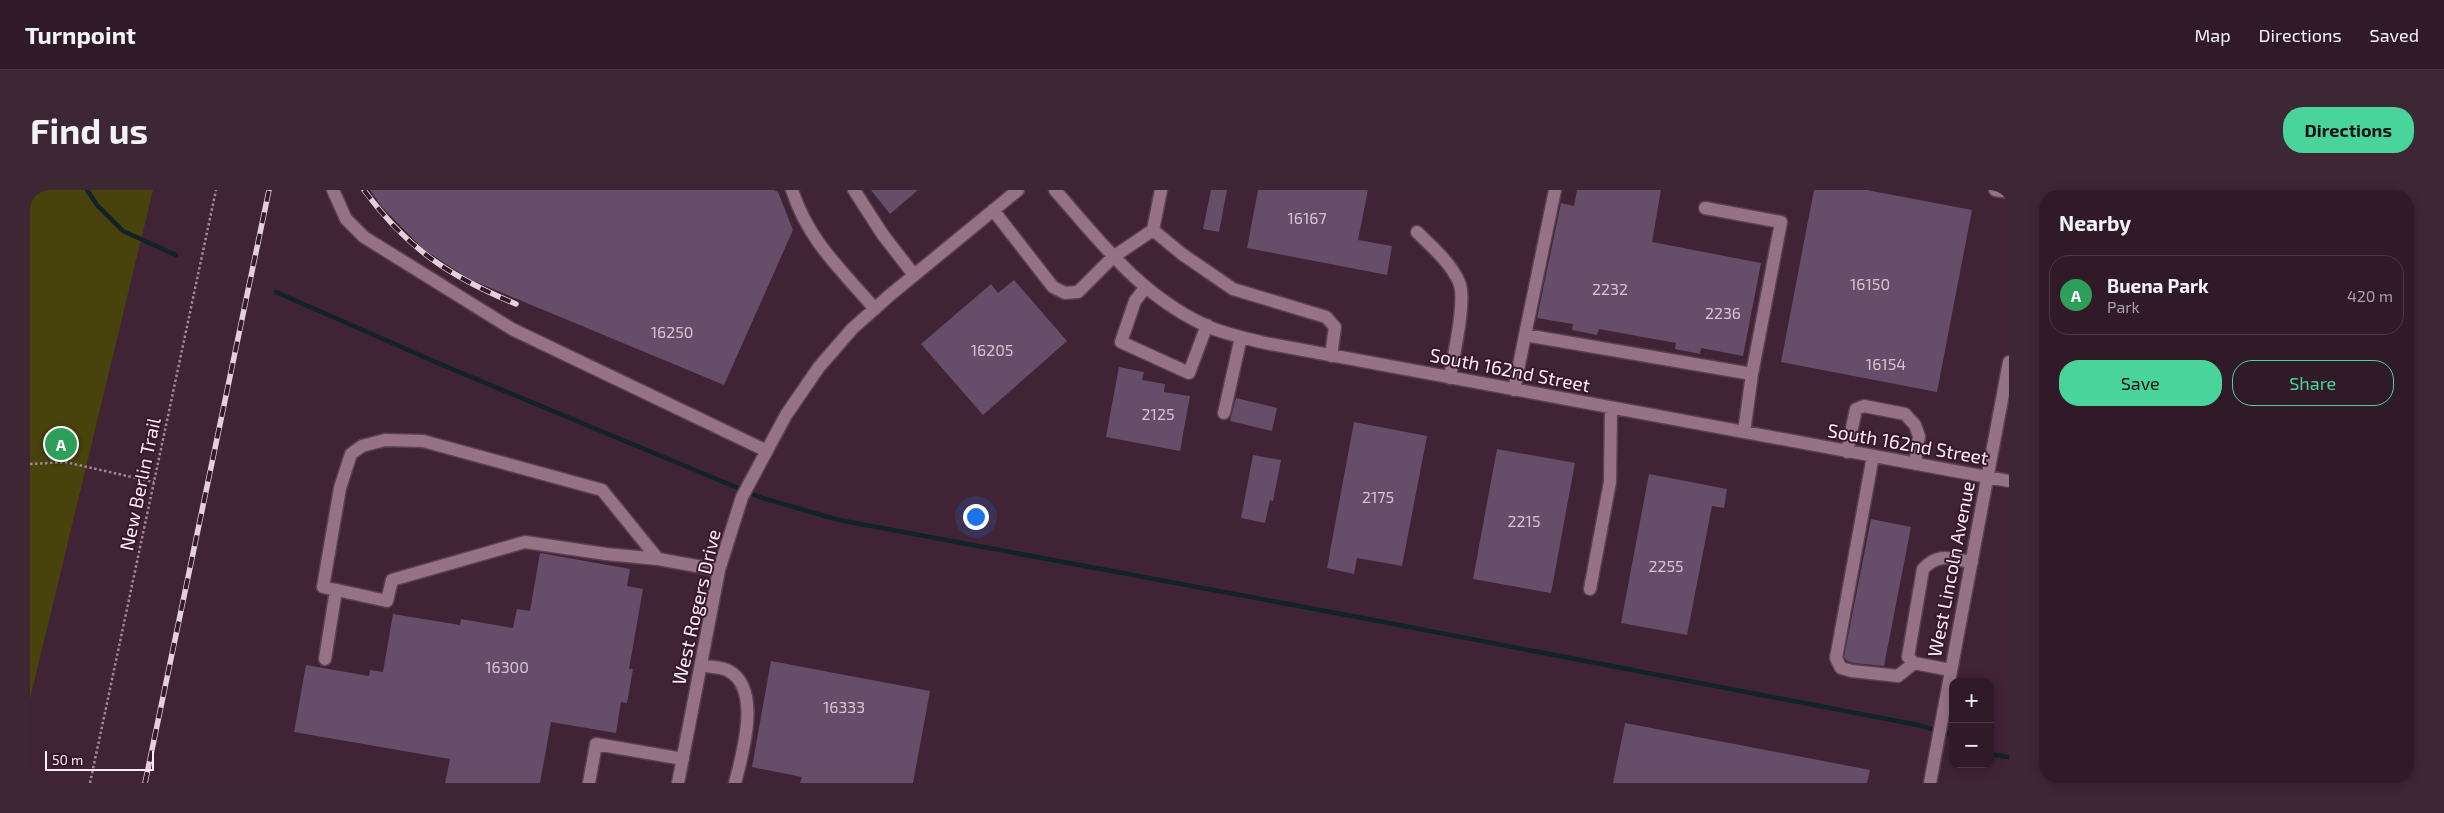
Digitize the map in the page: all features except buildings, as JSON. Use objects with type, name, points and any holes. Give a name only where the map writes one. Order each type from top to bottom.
[{"type":"street","points":[[333,190],[346,219],[364,237],[512,330],[766,451]]},
{"type":"street","points":[[792,190],[802,215],[817,243],[875,309]]},
{"type":"street","points":[[854,190],[883,235],[914,275]]},
{"type":"street","name":"West Rogers Drive","points":[[678,783],[719,570],[742,497],[766,451],[803,388],[819,366],[852,329],[914,275],[1018,190]]},
{"type":"street","name":"South 162nd Street","points":[[1056,190],[1113,257],[1145,288],[1170,306],[1207,325],[1241,337],[1331,356],[2009,481]]},
{"type":"street","points":[[993,210],[1053,287],[1065,293],[1078,292],[1113,257],[1153,230],[1161,190]]},
{"type":"street","points":[[1514,390],[1555,190]]},
{"type":"street","points":[[1995,190],[2009,192]]},
{"type":"street","points":[[1705,208],[1782,222],[1752,374],[1744,432]]},
{"type":"street","points":[[1153,230],[1182,254],[1233,289],[1326,317],[1335,327],[1331,356]]},
{"type":"street","points":[[1417,232],[1442,258],[1460,283],[1462,300],[1450,378]]},
{"type":"street","points":[[1145,288],[1135,301],[1121,342],[1189,373],[1207,325]]},
{"type":"street","points":[[1525,335],[1752,374]]},
{"type":"street","points":[[1224,413],[1241,337]]},
{"type":"street","name":"West Lincoln Avenue","points":[[1930,783],[2009,362]]},
{"type":"street","points":[[1847,452],[1856,409],[1864,406],[1906,414],[1915,425],[1919,436],[1915,464]]},
{"type":"street","points":[[1590,589],[1610,482],[1611,408]]},
{"type":"street","points":[[658,559],[602,490],[423,441],[402,439],[371,443],[362,446],[351,454],[340,488],[323,587],[387,601],[392,580],[525,542],[606,554],[658,559],[719,570]]},
{"type":"street","points":[[1873,456],[1836,658],[1841,668],[1898,676],[1914,663]]},
{"type":"street","points":[[1950,670],[1914,663],[1908,657],[1923,569],[1931,560],[1938,557],[1972,562]]},
{"type":"street","points":[[325,659],[336,590]]},
{"type":"street","points":[[701,665],[728,670],[739,680],[745,696],[748,725],[736,783]]},
{"type":"street","points":[[589,783],[596,744],[683,758]]},
{"type":"path","name":"New Berlin Trail","points":[[90,783],[216,190]]},
{"type":"path","points":[[30,464],[64,462],[154,482]]},
{"type":"shaded area","points":[[30,190],[153,190],[30,699]]},
{"type":"waterway","points":[[87,190],[97,205],[123,231],[176,255]]},
{"type":"waterway","points":[[276,292],[447,367],[762,498],[839,520],[1918,725],[1949,734]]},
{"type":"waterway","points":[[1994,755],[2009,757]]},
{"type":"railway","points":[[145,783],[269,190]]},
{"type":"railway","points":[[364,190],[397,229],[432,259],[471,283],[516,304]]},
{"type":"place","name":"Buena Park","points":[[61,444]]}]
